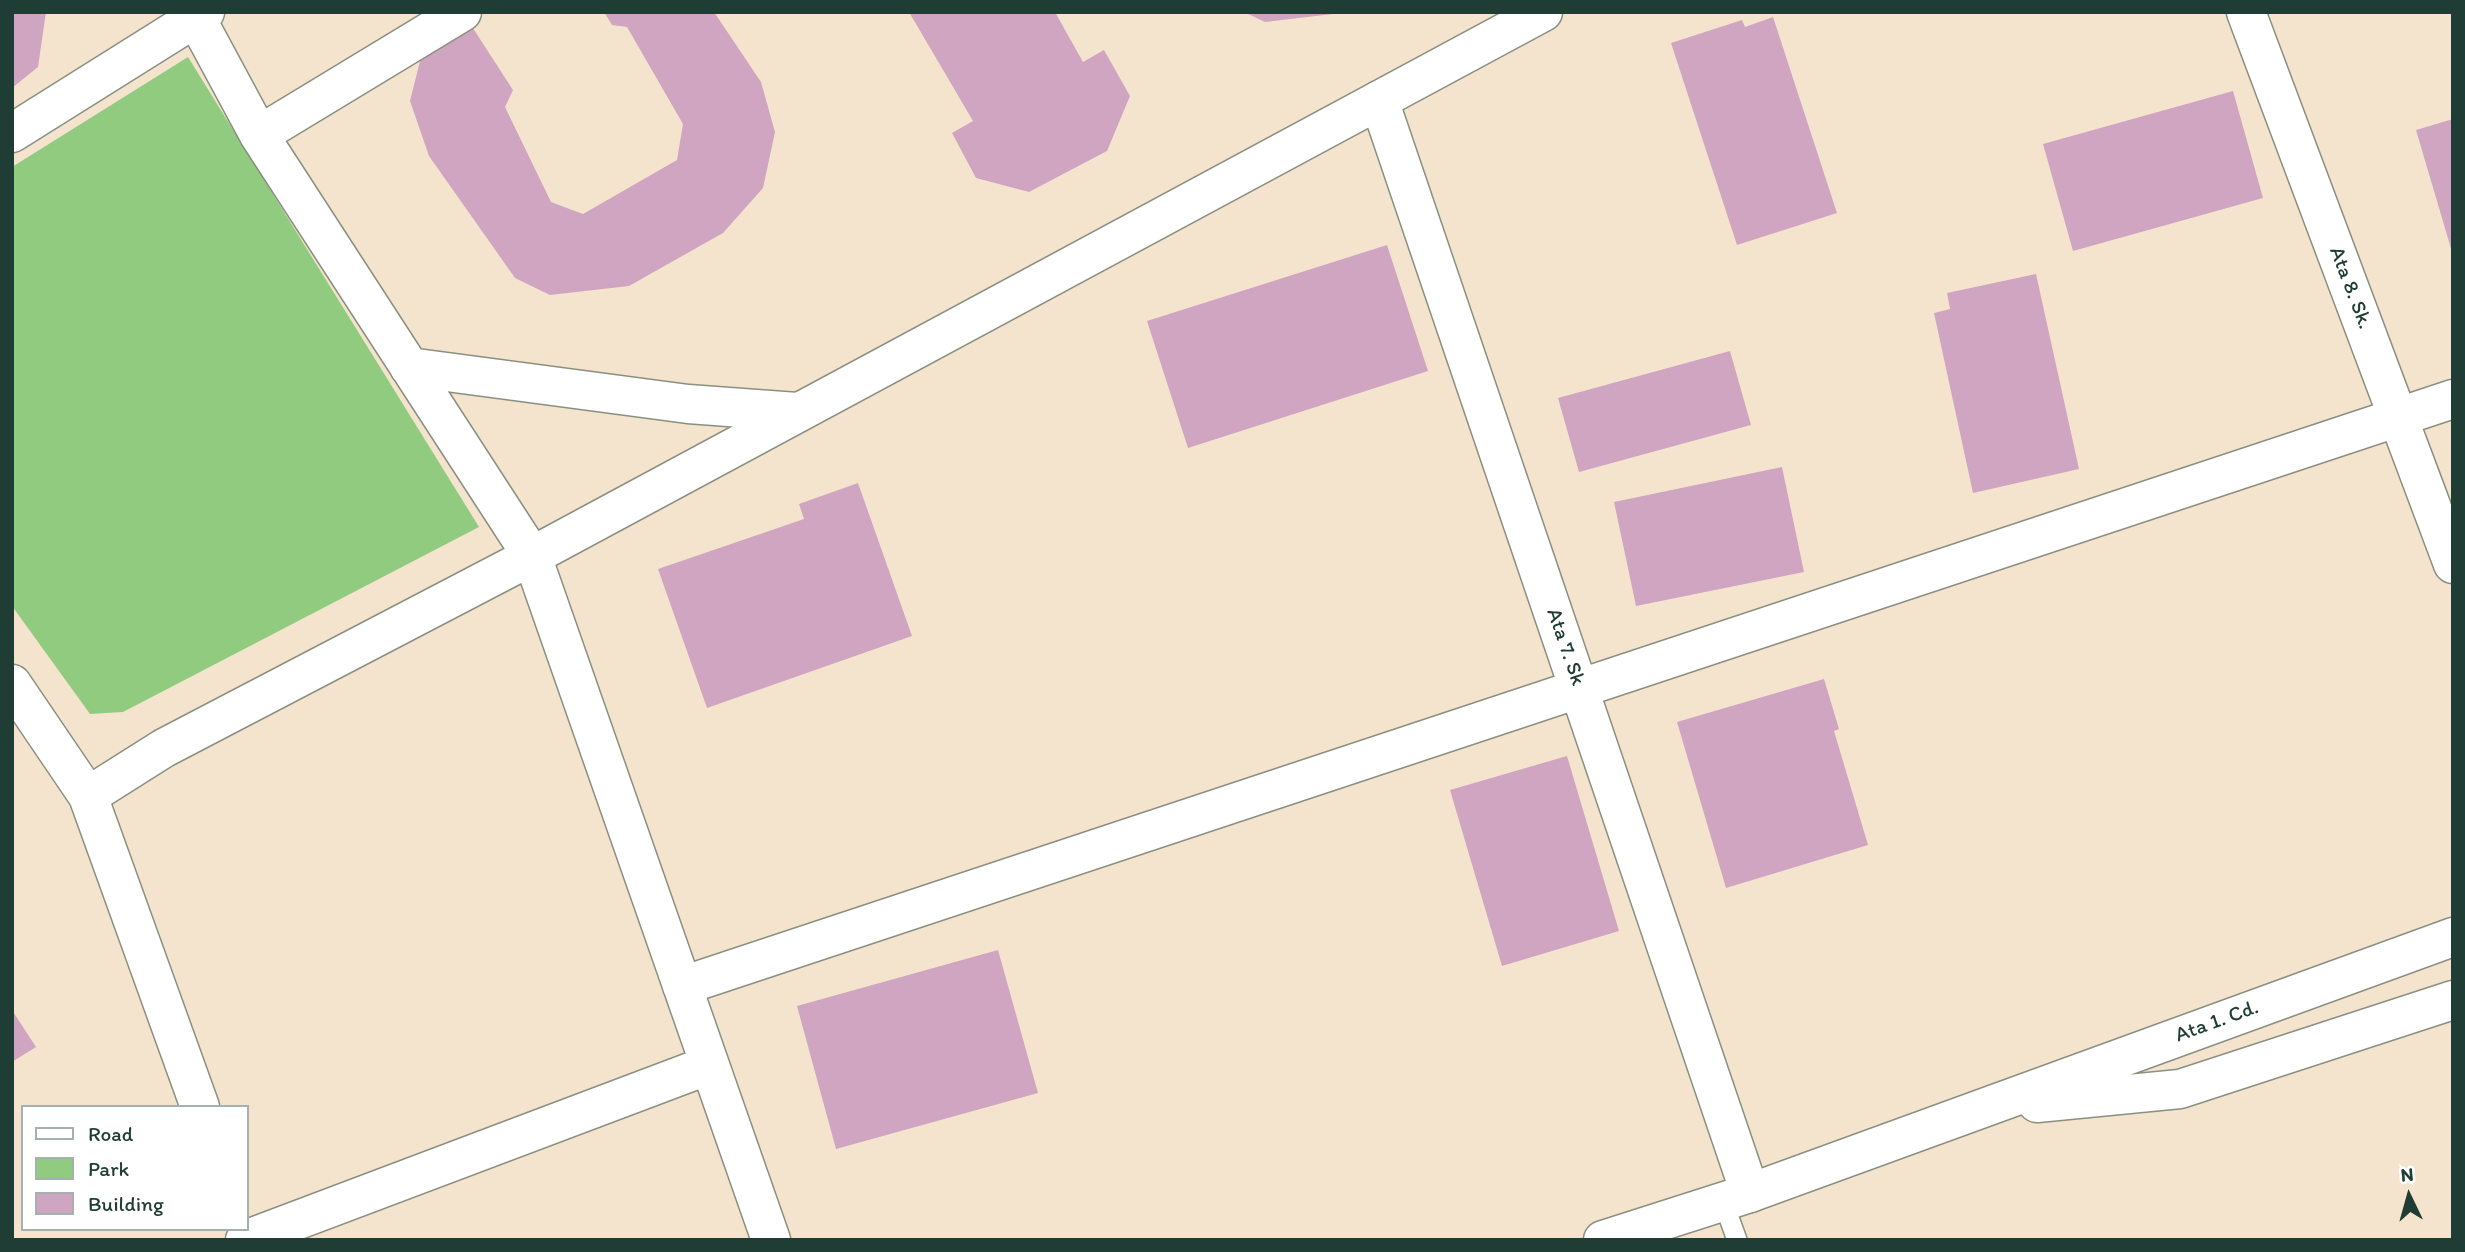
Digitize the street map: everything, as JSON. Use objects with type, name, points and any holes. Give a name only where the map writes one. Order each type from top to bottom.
[{"type":"street","points":[[259,135],[462,12]]},
{"type":"street","points":[[88,796],[164,748],[532,556],[1543,12]]},
{"type":"street","name":"Ata 8. Sk.","points":[[2246,12],[2453,564]]},
{"type":"street","points":[[12,133],[201,15],[259,135],[532,556],[771,1240]]},
{"type":"street","name":"Ata 7. Sk","points":[[1379,100],[1579,689],[1737,1197]]},
{"type":"street","points":[[409,367],[688,404],[797,412]]},
{"type":"street","points":[[682,986],[2453,399]]},
{"type":"street","points":[[12,684],[88,796],[199,1105]]},
{"type":"street","name":"Ata 1. Cd.","points":[[1603,1240],[1737,1197],[2453,937]]},
{"type":"street","name":"Ata 1. Cd.","points":[[1982,1108],[2180,1089],[2453,1000]]},
{"type":"street","points":[[247,1239],[709,1065]]},
{"type":"lane","points":[[1737,1197],[1737,1240]]},
{"type":"green space","points":[[188,57],[479,527],[123,712],[90,714],[12,606],[12,167]]},
{"type":"building","points":[[12,12],[46,12],[38,67],[12,88]]},
{"type":"building","points":[[604,12],[714,12],[761,82],[775,132],[763,188],[723,233],[629,286],[550,295],[515,278],[429,156],[410,101],[423,49],[469,22],[513,90],[505,107],[551,202],[583,214],[677,160],[683,124],[627,27],[612,25]]},
{"type":"building","points":[[909,12],[1055,12],[1083,62],[1104,50],[1130,96],[1107,151],[1029,192],[976,178],[952,133],[973,121]]},
{"type":"building","points":[[1244,12],[1333,12],[1333,14],[1265,22]]},
{"type":"building","points":[[1773,17],[1837,213],[1737,245],[1671,43],[1742,20],[1745,27]]},
{"type":"building","points":[[2233,91],[2263,198],[2073,251],[2043,144]]},
{"type":"building","points":[[2453,119],[2453,252],[2452,252],[2416,130]]},
{"type":"building","points":[[1387,245],[1428,371],[1188,448],[1147,321]]},
{"type":"building","points":[[2036,274],[2079,469],[1973,493],[1934,313],[1950,309],[1947,293]]},
{"type":"building","points":[[1730,351],[1751,425],[1579,472],[1558,398]]},
{"type":"building","points":[[1782,467],[1804,572],[1636,606],[1614,502]]},
{"type":"building","points":[[858,483],[912,636],[707,708],[658,569],[804,519],[799,504]]},
{"type":"building","points":[[1824,679],[1839,729],[1834,731],[1868,845],[1726,888],[1677,722]]},
{"type":"building","points":[[1567,756],[1619,931],[1502,966],[1450,790]]},
{"type":"building","points":[[998,950],[1038,1093],[836,1149],[797,1006]]},
{"type":"building","points":[[12,1010],[36,1047],[12,1062]]}]
